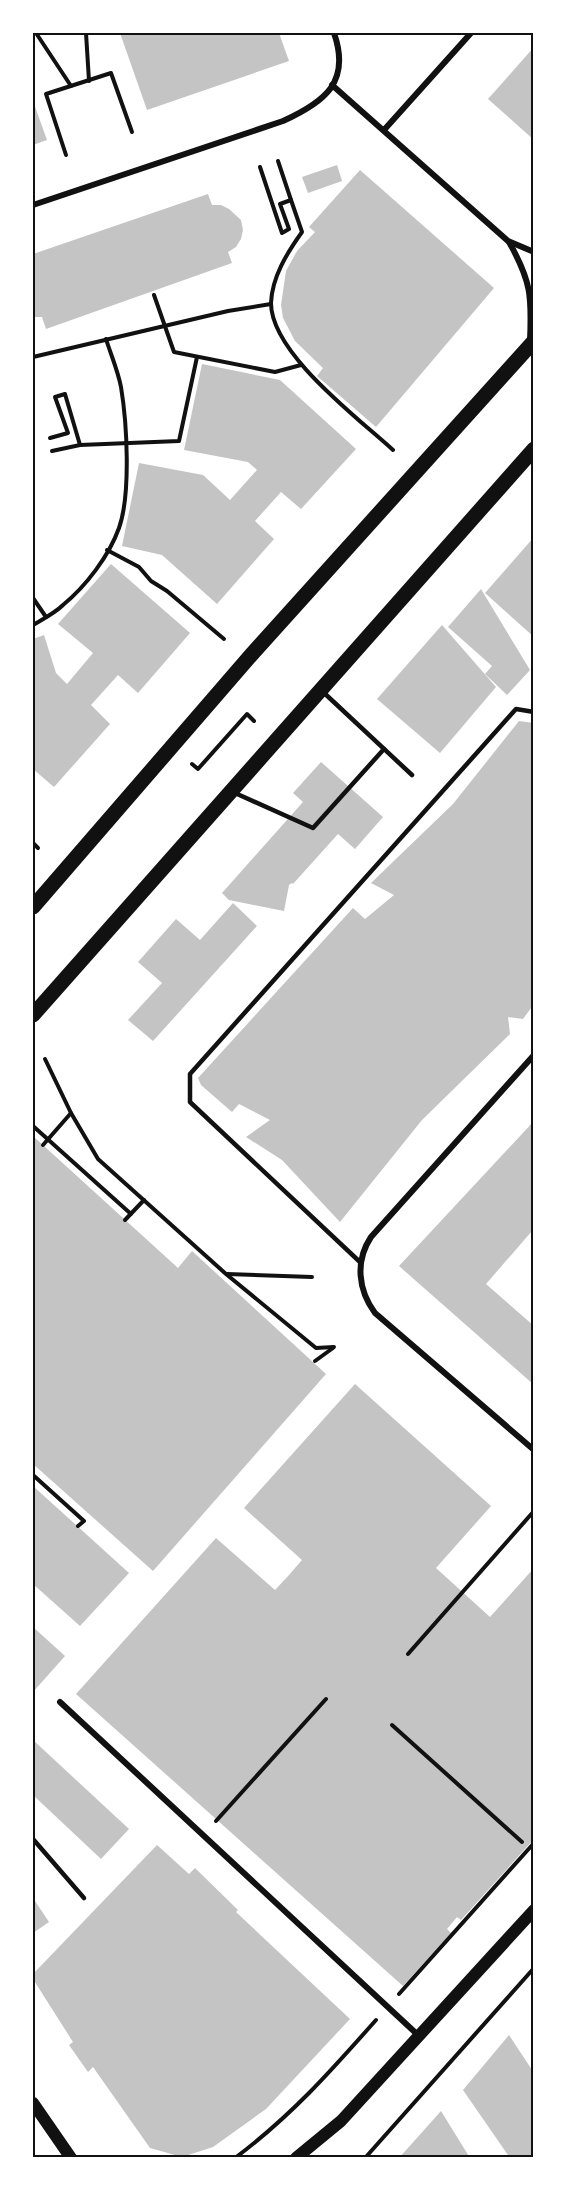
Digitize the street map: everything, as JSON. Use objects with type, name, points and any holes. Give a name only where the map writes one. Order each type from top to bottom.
[{"type":"main road","points":[[33,907],[252,654],[532,343]]},
{"type":"main road","points":[[33,1015],[534,449]]},
{"type":"main road","points":[[296,2158],[341,2121],[534,1910]]},
{"type":"main road","points":[[33,2103],[71,2158]]},
{"type":"street","points":[[33,204],[283,121],[305,111],[317,103],[338,75],[340,55],[334,33]]},
{"type":"street","points":[[384,130],[471,33]]},
{"type":"street","points":[[332,85],[508,242],[523,269],[530,290],[532,343]]},
{"type":"street","points":[[508,242],[534,252]]},
{"type":"street","points":[[534,1055],[371,1237],[361,1263],[363,1289],[375,1312],[534,1450]]},
{"type":"street","points":[[60,1702],[419,2036]]},
{"type":"lane","points":[[320,690],[412,775]]},
{"type":"lane","points":[[361,1263],[189,1102],[190,1074],[516,710],[534,712]]},
{"type":"lane","points":[[230,791],[313,828],[384,749]]},
{"type":"lane","points":[[33,1839],[84,1898]]},
{"type":"path","points":[[36,33],[70,86]]},
{"type":"path","points":[[86,33],[89,81]]},
{"type":"path","points":[[66,155],[46,94],[111,73],[132,132]]},
{"type":"path","points":[[278,161],[302,232],[287,252],[278,273],[271,304],[278,330],[301,365],[393,450]]},
{"type":"path","points":[[260,167],[282,233],[289,229],[280,204],[291,200]]},
{"type":"path","points":[[154,295],[174,352],[275,372],[301,365]]},
{"type":"path","points":[[33,357],[271,304]]},
{"type":"path","points":[[33,625],[63,606],[85,583],[119,528],[127,477],[125,442],[120,385],[106,339]]},
{"type":"path","points":[[52,450],[80,445],[179,441],[197,357]]},
{"type":"path","points":[[50,438],[68,433],[55,397],[65,394],[80,445]]},
{"type":"path","points":[[107,550],[139,567],[151,581],[167,591],[224,639]]},
{"type":"path","points":[[33,598],[46,617]]},
{"type":"path","points":[[192,764],[198,769],[246,714],[254,721]]},
{"type":"path","points":[[33,843],[38,848]]},
{"type":"path","points":[[45,1059],[71,1113],[98,1159],[226,1274],[316,1348],[333,1347],[315,1361]]},
{"type":"path","points":[[43,1145],[71,1113]]},
{"type":"path","points":[[33,1126],[131,1214]]},
{"type":"path","points":[[125,1220],[144,1200]]},
{"type":"path","points":[[226,1274],[312,1277]]},
{"type":"path","points":[[33,1476],[84,1521],[78,1526]]},
{"type":"path","points":[[408,1654],[534,1511]]},
{"type":"path","points":[[203,1835],[326,1699]]},
{"type":"path","points":[[392,1725],[522,1842]]},
{"type":"path","points":[[402,1991],[534,1843]]},
{"type":"path","points":[[365,2158],[534,1968]]},
{"type":"path","points":[[235,2158],[271,2131],[304,2099],[370,2027]]},
{"type":"building","points":[[120,33],[279,33],[289,61],[147,110]]},
{"type":"building","points":[[534,47],[534,140],[488,99]]},
{"type":"building","points":[[33,101],[47,140],[33,145]]},
{"type":"building","points":[[337,165],[342,181],[308,193],[302,177]]},
{"type":"building","points":[[360,170],[494,288],[376,427],[317,376],[323,368],[295,341],[283,318],[281,305],[286,271],[297,251],[315,232],[309,227]]},
{"type":"building","points":[[208,194],[212,205],[221,205],[229,209],[241,220],[243,230],[241,239],[236,247],[228,252],[232,263],[46,329],[42,317],[33,317],[33,254]]},
{"type":"building","points":[[202,364],[280,380],[356,449],[301,509],[281,492],[255,521],[274,539],[217,604],[162,555],[122,546],[139,463],[203,475],[230,500],[257,470],[248,462],[184,450]]},
{"type":"building","points":[[534,537],[534,637],[485,593]]},
{"type":"building","points":[[111,564],[190,633],[138,693],[118,675],[91,705],[110,724],[54,787],[33,769],[33,639],[44,635],[56,673],[67,684],[93,653],[58,624]]},
{"type":"building","points":[[481,589],[530,670],[507,695],[485,674],[492,666],[448,627]]},
{"type":"building","points":[[442,625],[496,687],[440,753],[377,699]]},
{"type":"building","points":[[519,721],[534,723],[534,1004],[523,1019],[508,1017],[510,1034],[422,1120],[340,1222],[282,1160],[246,1137],[270,1120],[239,1104],[232,1112],[201,1085],[198,1078],[353,908],[365,919],[394,895],[371,883],[453,804]]},
{"type":"building","points":[[321,762],[383,817],[355,849],[338,834],[293,884],[289,885],[284,911],[229,900],[222,893],[303,802],[293,793]]},
{"type":"building","points":[[233,903],[257,926],[153,1041],[128,1020],[162,983],[138,962],[176,919],[200,940]]},
{"type":"building","points":[[534,1121],[534,1233],[532,1231],[486,1284],[534,1326],[533,1384],[399,1266]]},
{"type":"building","points":[[33,1136],[178,1268],[192,1251],[326,1374],[153,1571],[33,1464]]},
{"type":"building","points":[[355,1384],[491,1506],[436,1568],[490,1617],[534,1568],[534,1839],[461,1920],[457,1917],[447,1929],[451,1933],[403,1986],[76,1694],[216,1538],[275,1590],[289,1575],[302,1560],[244,1508]]},
{"type":"building","points":[[33,1486],[129,1573],[80,1626],[33,1584]]},
{"type":"building","points":[[33,1627],[65,1656],[33,1692]]},
{"type":"building","points":[[33,1740],[129,1829],[101,1859],[33,1795]]},
{"type":"building","points":[[157,1845],[189,1874],[195,1868],[238,1910],[236,1912],[350,2019],[266,2109],[213,2147],[182,2157],[150,2148],[93,2067],[88,2072],[69,2045],[73,2042],[33,1979],[33,1974]]},
{"type":"building","points":[[33,1898],[49,1922],[33,1933]]},
{"type":"building","points":[[509,2035],[534,2073],[534,2158],[510,2158],[463,2090]]},
{"type":"building","points":[[441,2111],[470,2158],[399,2158]]}]
